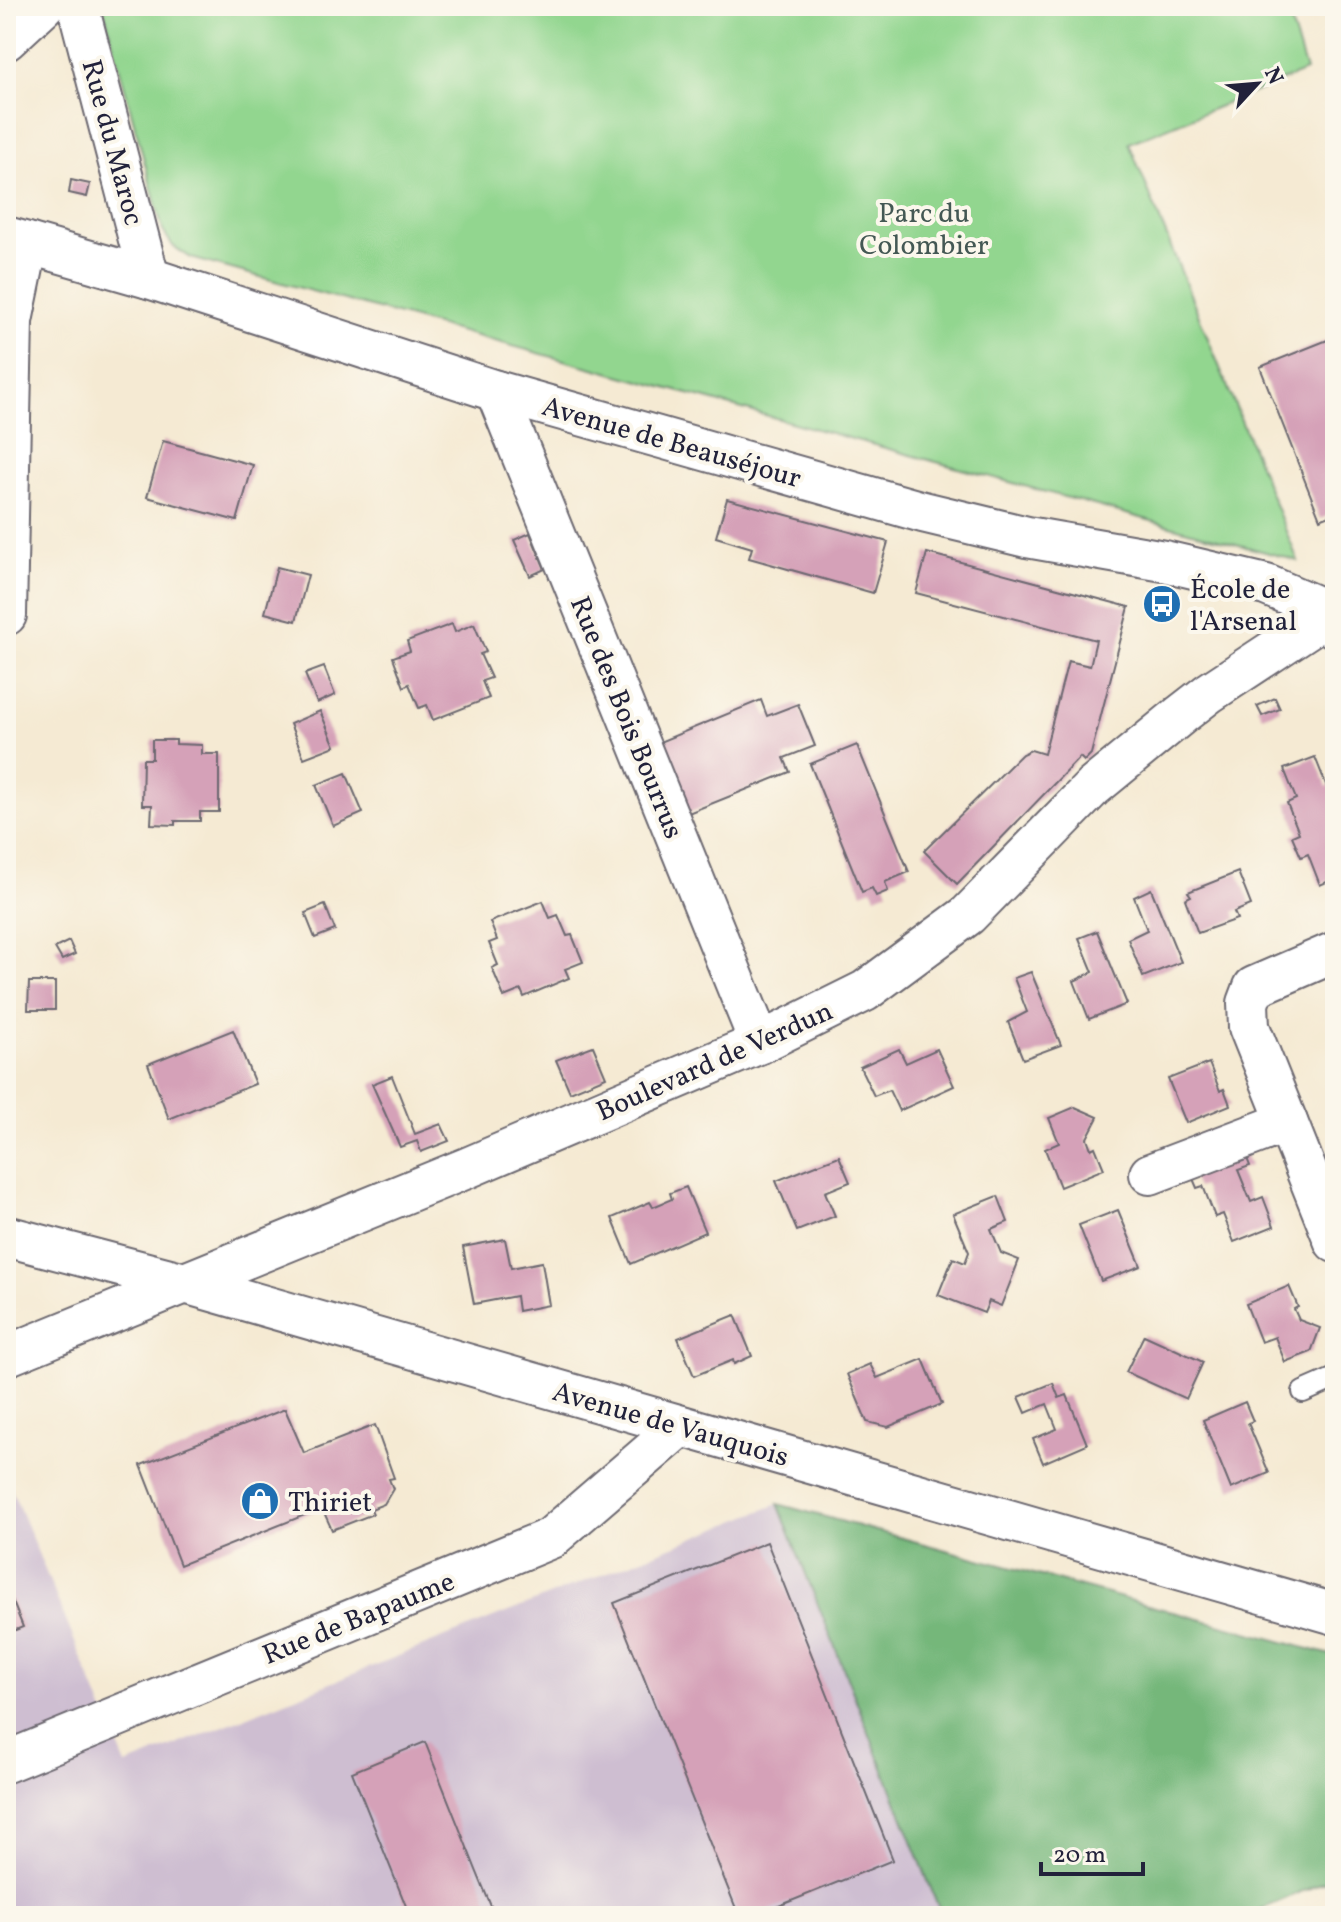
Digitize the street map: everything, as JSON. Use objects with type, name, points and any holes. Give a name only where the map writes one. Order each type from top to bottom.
[{"type":"street","points":[[6,40],[43,6]]},
{"type":"street","name":"Rue du Maroc","points":[[78,6],[149,278]]},
{"type":"street","points":[[6,615],[12,321],[17,240]]},
{"type":"street","name":"Avenue de Beauséjour","points":[[17,240],[149,278],[496,391],[923,512],[1027,537],[1164,561],[1266,585],[1333,617]]},
{"type":"street","name":"Rue des Bois Bourrus","points":[[496,391],[760,1043]]},
{"type":"street","name":"Boulevard de Verdun","points":[[6,1356],[467,1168],[760,1043],[865,991],[968,915],[1093,787],[1209,693],[1333,617]]},
{"type":"street","points":[[1335,952],[1254,987],[1248,1003],[1249,1027],[1335,1242]]},
{"type":"street","points":[[1150,1174],[1287,1122]]},
{"type":"street","name":"Avenue de Vauquois","points":[[6,1236],[185,1283],[1335,1614]]},
{"type":"street","name":"Rue de Bapaume","points":[[6,1762],[551,1538],[681,1426]]},
{"type":"lane","points":[[1303,1392],[1335,1378]]},
{"type":"shaded area","points":[[6,1476],[126,1765],[778,1504],[942,1916],[6,1916]]},
{"type":"green space","name":"Parc du Colombier","points":[[103,6],[1286,6],[1306,71],[1129,143],[1298,561],[191,258],[173,246],[163,231]]},
{"type":"green space","points":[[778,1504],[1335,1656],[1335,1877],[1246,1916],[942,1916]]},
{"type":"building","points":[[71,180],[90,184],[87,197],[69,193]]},
{"type":"building","points":[[1335,337],[1335,513],[1320,519],[1260,367]]},
{"type":"building","points":[[163,441],[253,465],[237,521],[147,497]]},
{"type":"building","points":[[727,499],[888,542],[873,593],[749,558],[752,548],[716,537]]},
{"type":"building","points":[[530,533],[545,569],[530,576],[514,540]]},
{"type":"building","points":[[927,553],[1129,607],[1091,754],[1084,761],[1080,757],[957,884],[924,851],[1022,754],[1031,750],[1044,754],[1068,661],[1090,666],[1096,640],[916,593]]},
{"type":"building","points":[[277,567],[308,575],[296,621],[265,613]]},
{"type":"building","points":[[452,624],[455,632],[474,624],[486,652],[480,654],[491,678],[482,681],[489,698],[433,720],[427,705],[419,708],[409,684],[404,687],[393,657],[410,651],[407,641]]},
{"type":"building","points":[[324,667],[335,695],[317,703],[305,674]]},
{"type":"building","points":[[1275,698],[1280,709],[1262,716],[1257,706]]},
{"type":"building","points":[[761,700],[767,716],[798,704],[815,746],[784,758],[790,772],[686,814],[657,743]]},
{"type":"building","points":[[320,711],[335,746],[304,758],[290,724]]},
{"type":"building","points":[[152,740],[202,745],[202,754],[219,754],[219,812],[200,812],[200,821],[175,821],[175,825],[151,824],[152,805],[142,805],[143,759],[152,759]]},
{"type":"building","points":[[857,745],[909,872],[885,882],[888,891],[876,896],[872,888],[862,892],[810,764]]},
{"type":"building","points":[[1315,757],[1327,787],[1331,785],[1335,795],[1335,896],[1329,881],[1320,885],[1308,854],[1301,857],[1292,836],[1299,833],[1287,803],[1296,799],[1284,769]]},
{"type":"building","points":[[346,773],[363,813],[333,826],[316,785]]},
{"type":"building","points":[[1238,872],[1251,905],[1234,912],[1237,919],[1198,933],[1185,899],[1191,896],[1188,892]]},
{"type":"building","points":[[1151,889],[1181,962],[1143,977],[1128,939],[1147,930],[1134,897]]},
{"type":"building","points":[[543,901],[550,918],[558,915],[567,936],[572,935],[583,962],[565,969],[569,978],[524,997],[521,990],[504,997],[492,968],[498,965],[489,943],[497,940],[490,922]]},
{"type":"building","points":[[325,905],[335,930],[315,938],[305,913]]},
{"type":"building","points":[[1097,931],[1127,1004],[1089,1019],[1074,981],[1093,972],[1079,938]]},
{"type":"building","points":[[69,941],[75,954],[62,960],[55,948]]},
{"type":"building","points":[[1031,972],[1061,1045],[1023,1059],[1008,1022],[1027,1012],[1014,978]]},
{"type":"building","points":[[29,982],[55,982],[55,1010],[28,1010]]},
{"type":"building","points":[[233,1030],[255,1084],[169,1119],[148,1064]]},
{"type":"building","points":[[593,1046],[606,1077],[570,1092],[556,1060]]},
{"type":"building","points":[[899,1049],[906,1063],[937,1049],[954,1086],[899,1111],[889,1090],[874,1096],[860,1067]]},
{"type":"building","points":[[1209,1063],[1220,1091],[1224,1089],[1230,1105],[1186,1123],[1168,1079]]},
{"type":"building","points":[[392,1076],[415,1134],[441,1124],[449,1141],[421,1152],[417,1141],[400,1147],[372,1084]]},
{"type":"building","points":[[1075,1107],[1098,1117],[1087,1138],[1091,1149],[1095,1147],[1104,1169],[1060,1187],[1045,1149],[1059,1143],[1049,1118]]},
{"type":"building","points":[[1242,1146],[1250,1166],[1238,1170],[1251,1202],[1263,1197],[1274,1226],[1234,1242],[1223,1214],[1215,1217],[1203,1186],[1197,1188],[1188,1167]]},
{"type":"building","points":[[839,1156],[850,1182],[825,1192],[835,1216],[797,1231],[776,1181]]},
{"type":"building","points":[[686,1187],[705,1232],[631,1264],[612,1218],[650,1202],[653,1207],[672,1199],[670,1193]]},
{"type":"building","points":[[998,1196],[1008,1222],[991,1229],[1001,1253],[1019,1260],[1001,1306],[989,1301],[984,1313],[938,1295],[953,1258],[965,1263],[969,1252],[953,1214]]},
{"type":"building","points":[[1118,1210],[1141,1266],[1101,1281],[1079,1225]]},
{"type":"building","points":[[505,1239],[511,1268],[542,1262],[549,1305],[518,1311],[516,1296],[474,1304],[463,1247]]},
{"type":"building","points":[[1289,1286],[1298,1307],[1294,1309],[1299,1320],[1320,1328],[1311,1352],[1285,1362],[1275,1337],[1261,1342],[1246,1304]]},
{"type":"building","points":[[735,1315],[752,1356],[734,1364],[733,1360],[694,1376],[678,1338]]},
{"type":"building","points":[[1144,1335],[1203,1362],[1186,1399],[1126,1372]]},
{"type":"building","points":[[923,1359],[942,1404],[888,1427],[867,1422],[847,1374],[870,1364],[877,1378]]},
{"type":"building","points":[[1053,1383],[1059,1398],[1067,1395],[1087,1444],[1043,1463],[1033,1439],[1057,1429],[1047,1404],[1026,1413],[1019,1397]]},
{"type":"building","points":[[1245,1402],[1253,1421],[1248,1423],[1269,1473],[1231,1489],[1203,1420]]},
{"type":"building","points":[[285,1409],[304,1453],[375,1425],[394,1478],[389,1479],[393,1489],[384,1504],[371,1509],[373,1514],[332,1530],[322,1508],[180,1565],[141,1465]]},
{"type":"building","points":[[767,1542],[893,1860],[754,1916],[739,1916],[614,1603]]},
{"type":"building","points":[[6,1585],[23,1627],[6,1634]]},
{"type":"building","points":[[425,1742],[495,1916],[410,1916],[352,1772]]},
{"type":"place","name":"École de l'Arsenal","points":[[1162,604]]},
{"type":"place","name":"Thiriet","points":[[260,1501]]}]
